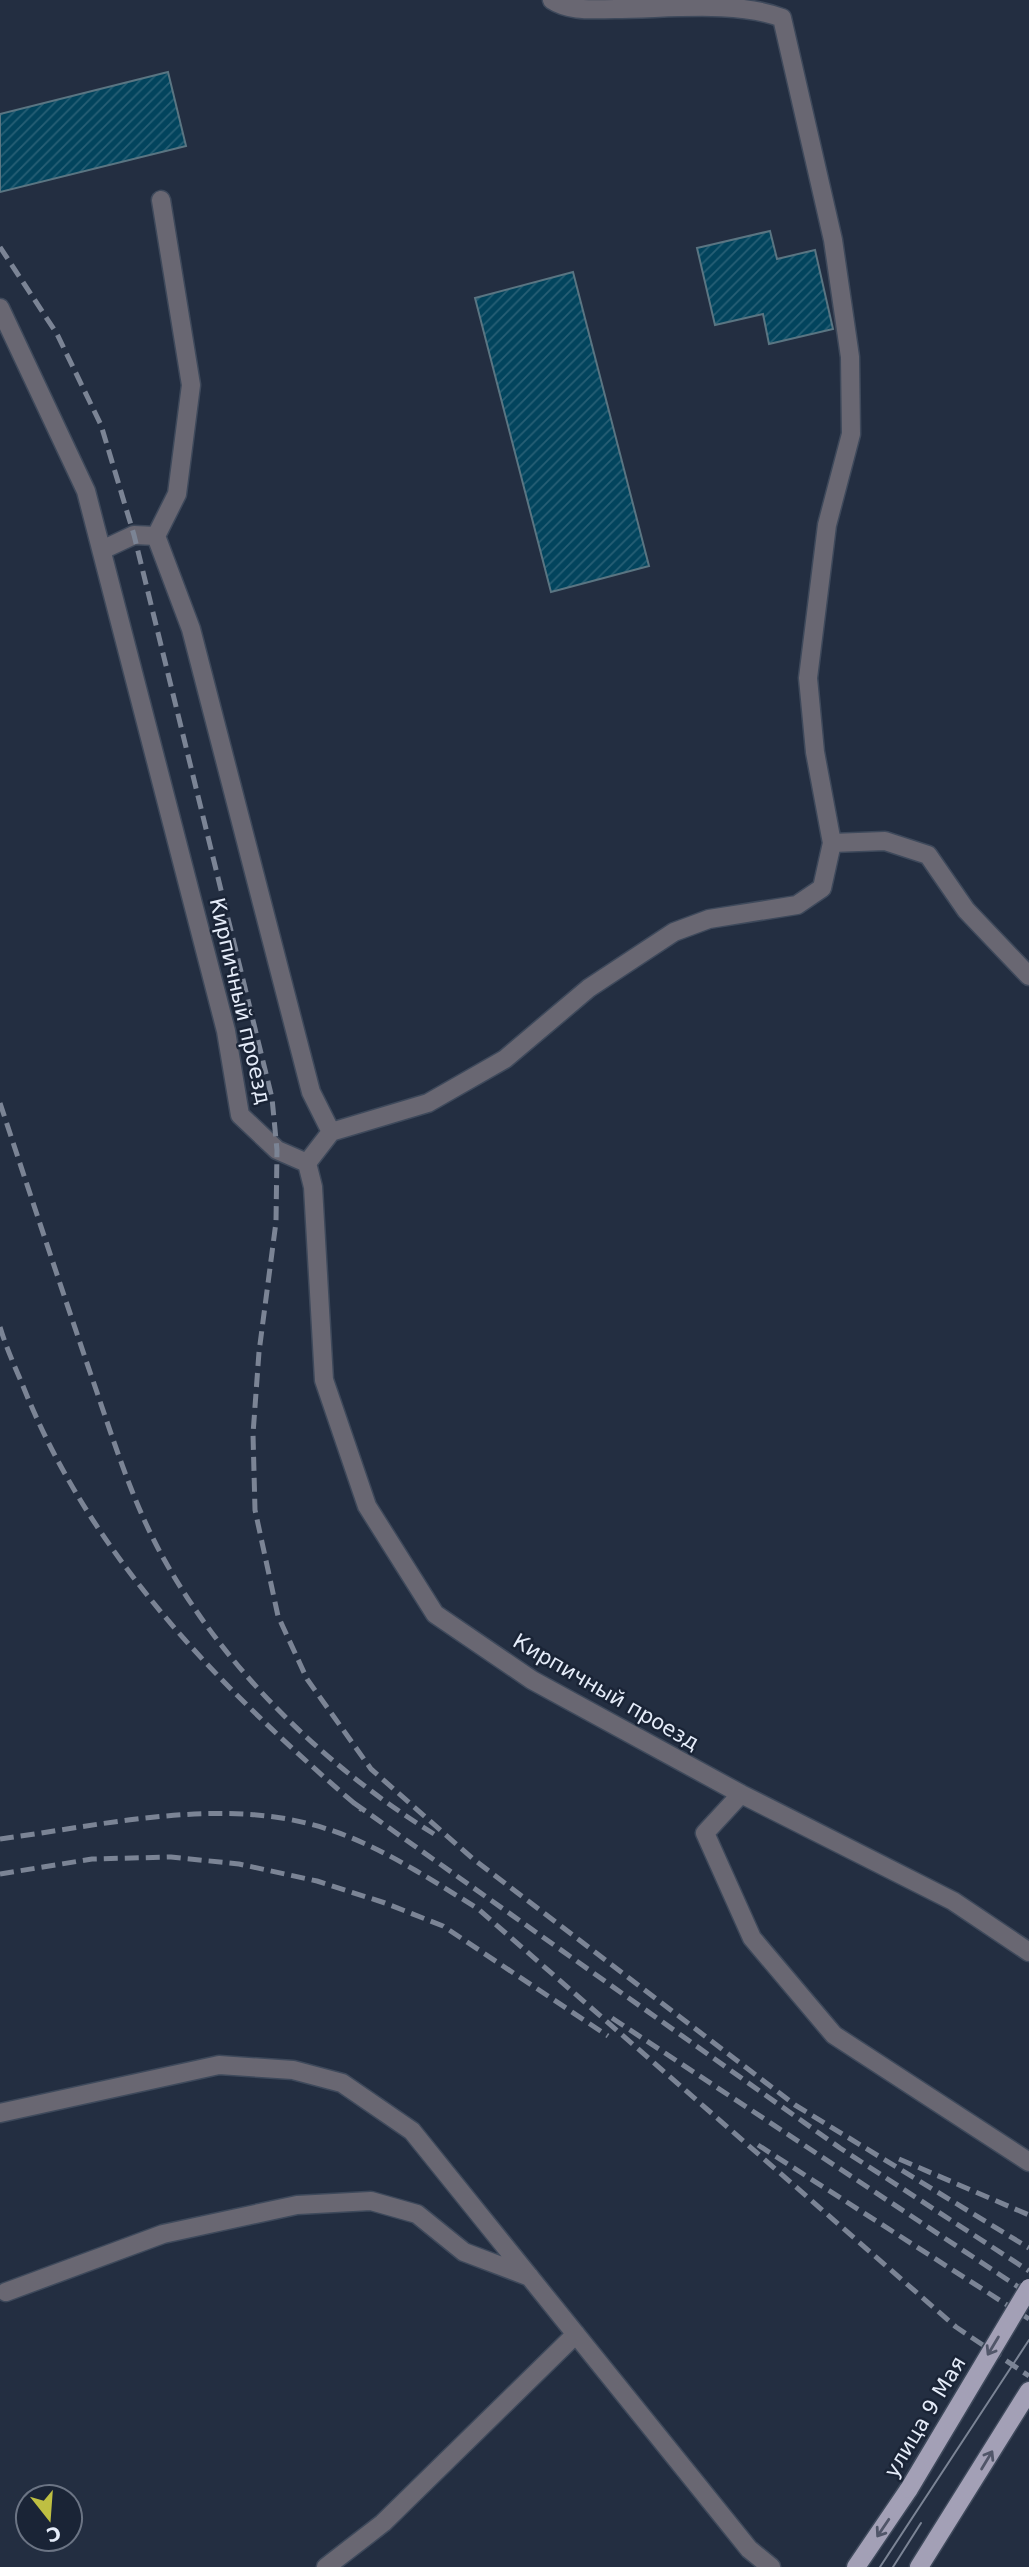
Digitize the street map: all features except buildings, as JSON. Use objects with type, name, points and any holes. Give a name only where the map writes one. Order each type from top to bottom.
[{"type":"main road","name":"улица 9 Мая","points":[[856,2567],[908,2489],[1029,2288]]},
{"type":"main road","points":[[919,2567],[1029,2391]]},
{"type":"street","points":[[307,1163],[331,1132],[428,1102],[505,1059],[589,988],[674,932],[709,919],[797,905],[822,888],[832,843],[815,752],[808,677],[827,524],[851,434],[850,357],[834,240],[782,18],[762,10],[723,7],[579,9],[552,0]]},
{"type":"street","points":[[161,200],[191,385],[177,494],[156,536],[191,629],[312,1092],[331,1132]]},
{"type":"street","name":"Кирпичный проезд","points":[[0,308],[86,491],[226,1031],[240,1115],[277,1150],[307,1163],[313,1187],[324,1380],[367,1506],[435,1614],[532,1680],[741,1794],[953,1901],[1029,1952]]},
{"type":"street","points":[[102,550],[134,535],[156,536]]},
{"type":"street","points":[[832,843],[885,841],[928,855],[966,910],[1029,976]]},
{"type":"street","points":[[741,1794],[705,1833],[752,1938],[834,2035],[1029,2162]]},
{"type":"street","points":[[0,2113],[219,2065],[293,2070],[342,2083],[412,2131],[749,2549],[771,2567]]},
{"type":"street","points":[[6,2292],[163,2234],[297,2205],[371,2201],[417,2214],[464,2252],[530,2277]]},
{"type":"street","points":[[326,2567],[383,2523],[576,2334]]},
{"type":"tram line","points":[[880,2567],[1029,2340]]},
{"type":"tram line","points":[[893,2567],[921,2523]]},
{"type":"railway","points":[[0,247],[57,334],[101,425],[134,535],[272,1098],[277,1150],[276,1222],[259,1352],[253,1434],[255,1510],[278,1616],[307,1679],[371,1769],[472,1858],[795,2105],[1029,2248]]},
{"type":"railway","points":[[0,1103],[122,1465],[160,1552],[185,1595],[245,1674],[279,1711],[353,1777],[434,1834]]},
{"type":"railway","points":[[0,1327],[52,1449],[86,1508],[124,1565],[166,1618],[212,1669],[260,1718],[362,1810]]},
{"type":"railway","points":[[354,1803],[840,2148],[1029,2271]]},
{"type":"railway","points":[[0,1839],[154,1817],[232,1814],[270,1816],[306,1823],[374,1848],[477,1908],[956,2327],[1029,2376]]},
{"type":"railway","points":[[0,1874],[92,1859],[171,1857],[239,1864],[317,1881],[385,1903],[443,1926],[608,2036]]},
{"type":"railway","points":[[612,2018],[1029,2294]]},
{"type":"railway","points":[[758,2145],[1029,2319]]},
{"type":"railway","points":[[899,2159],[1029,2215]]}]
